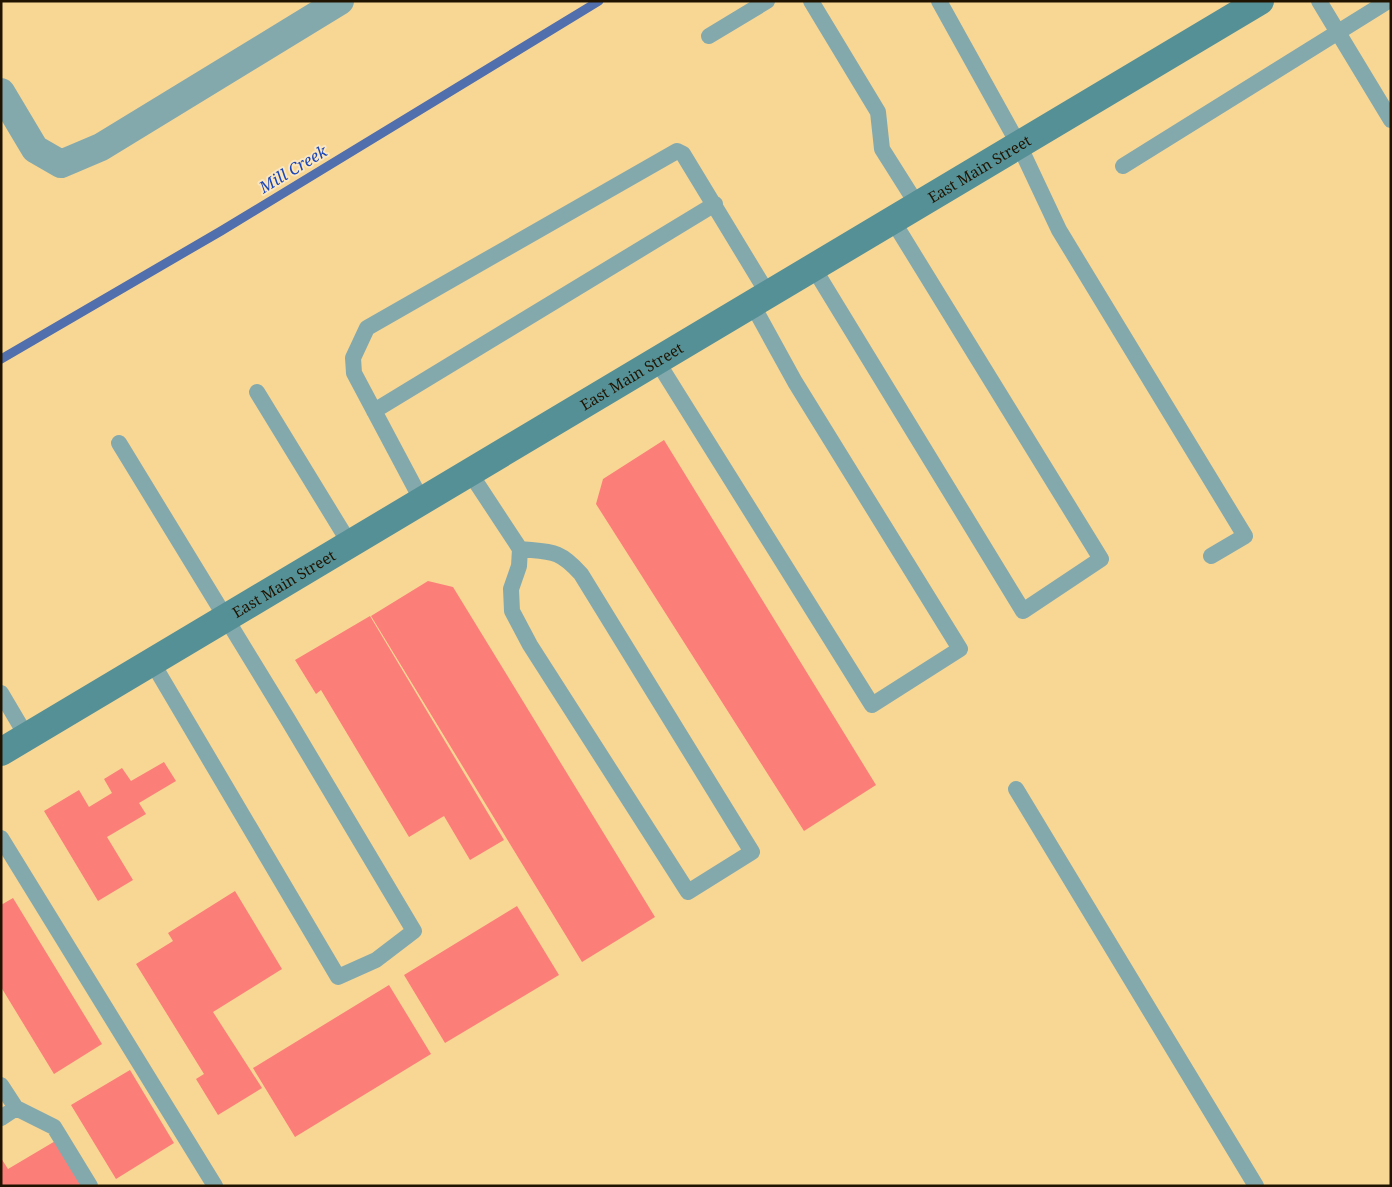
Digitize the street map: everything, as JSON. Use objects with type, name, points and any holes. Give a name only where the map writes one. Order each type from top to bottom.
[{"type":"street","points":[[1,92],[35,149],[61,164],[101,147],[340,1]]},
{"type":"street","name":"East Main Street","points":[[1,752],[1260,1]]},
{"type":"lane","points":[[709,36],[767,1]]},
{"type":"lane","points":[[811,1],[878,112],[882,149],[918,206]]},
{"type":"lane","points":[[939,1],[1019,145],[1059,230],[1245,536],[1211,556]]},
{"type":"lane","points":[[1319,1],[1391,120]]},
{"type":"lane","points":[[1123,166],[1338,34],[1388,1]]},
{"type":"lane","points":[[422,501],[354,373],[353,358],[367,328],[677,151],[683,154],[714,204],[760,299],[795,382],[960,649],[872,705],[657,361]]},
{"type":"lane","points":[[374,412],[714,204]]},
{"type":"lane","points":[[814,267],[1023,611],[1101,559],[893,221]]},
{"type":"lane","points":[[257,392],[350,544]]},
{"type":"lane","points":[[119,443],[287,718],[414,931],[376,960],[338,976],[152,662]]},
{"type":"lane","points":[[470,473],[520,549],[519,566],[512,589],[512,611],[530,645],[688,892],[752,852],[581,574],[566,558],[553,552],[520,549]]},
{"type":"lane","points":[[1,693],[27,737]]},
{"type":"lane","points":[[1016,789],[1256,1186]]},
{"type":"lane","points":[[1,838],[215,1186]]},
{"type":"lane","points":[[1,1084],[16,1108],[54,1127],[90,1186]]},
{"type":"lane","points":[[1,1118],[16,1108]]},
{"type":"building","points":[[664,440],[876,785],[804,831],[596,504],[603,479]]},
{"type":"building","points":[[428,581],[453,587],[655,917],[582,962],[371,616]]},
{"type":"building","points":[[370,616],[504,840],[470,860],[444,816],[409,837],[321,690],[316,694],[295,660]]},
{"type":"building","points":[[164,762],[176,781],[139,803],[146,814],[107,837],[133,880],[98,901],[44,811],[79,790],[89,807],[112,793],[104,779],[122,768],[131,781]]},
{"type":"building","points":[[235,891],[282,969],[213,1012],[262,1088],[218,1115],[196,1079],[204,1074],[136,964],[173,941],[168,933]]},
{"type":"building","points":[[13,898],[102,1044],[54,1074],[1,987],[1,905]]},
{"type":"building","points":[[517,906],[559,975],[445,1043],[404,975]]},
{"type":"building","points":[[389,985],[431,1054],[295,1137],[253,1068]]},
{"type":"building","points":[[130,1070],[174,1143],[116,1179],[71,1105]]},
{"type":"building","points":[[57,1140],[83,1186],[1,1186],[1,1158],[8,1169]]},
{"type":"waterway","name":"Mill Creek","points":[[1,359],[221,231],[599,1]]}]
